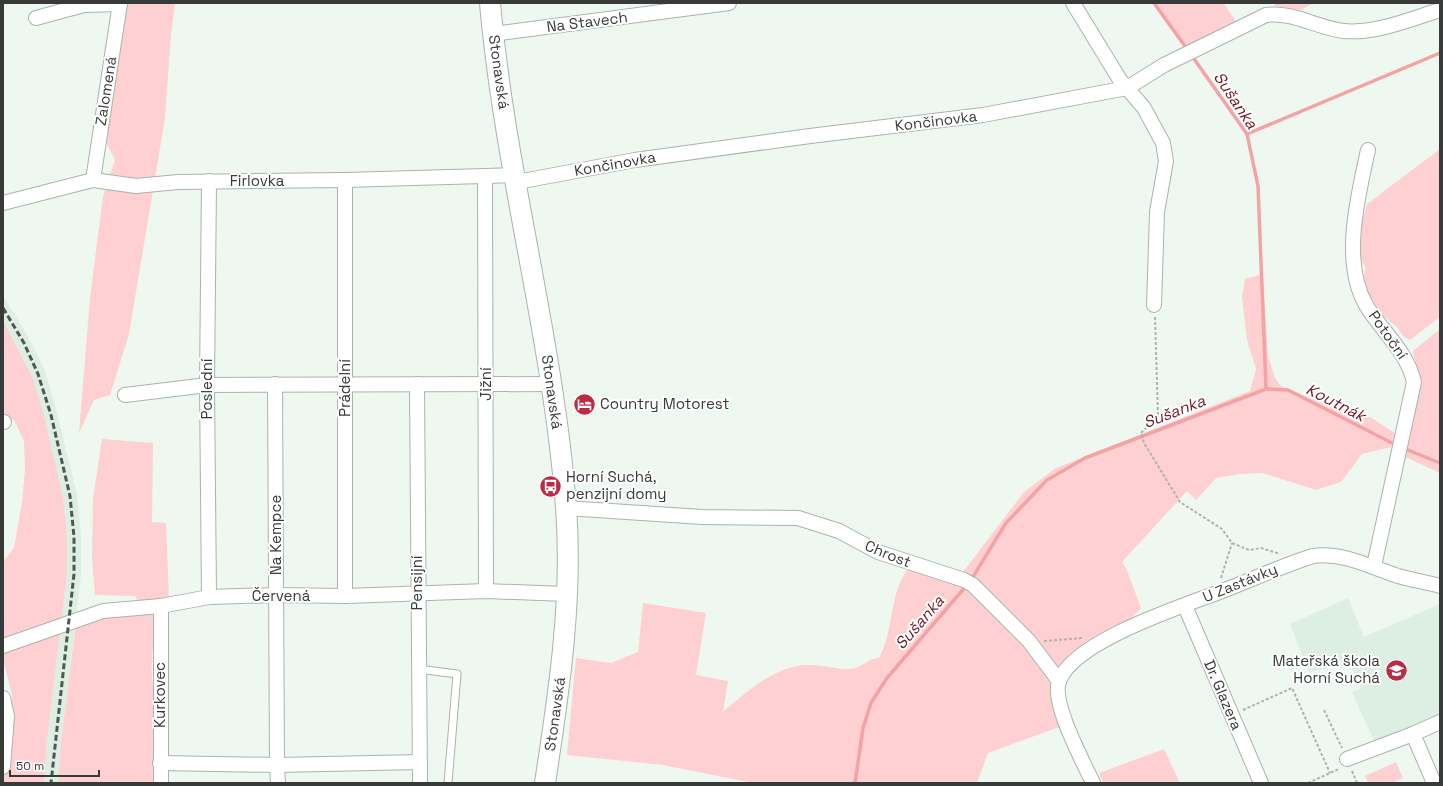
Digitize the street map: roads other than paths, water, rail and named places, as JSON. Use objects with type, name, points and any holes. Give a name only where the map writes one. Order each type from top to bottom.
[{"type":"main road","name":"Stonavská","points":[[490,3],[507,132],[552,384],[566,508],[566,594],[561,678],[545,783]]},
{"type":"street","points":[[36,18],[84,5],[120,3]]},
{"type":"street","name":"Zalomená","points":[[99,181],[120,3]]},
{"type":"street","name":"Na Stavech","points":[[493,34],[729,3]]},
{"type":"street","points":[[1073,3],[1120,80],[1144,108],[1163,143],[1166,162],[1157,212],[1154,305]]},
{"type":"street","name":"Končinovka","points":[[516,179],[635,160],[810,136],[983,116],[1127,88],[1189,53],[1266,15],[1277,13],[1326,28],[1344,31],[1364,31],[1440,10]]},
{"type":"street","name":"Potoční","points":[[1368,150],[1356,204],[1354,245],[1356,279],[1366,305],[1405,356],[1411,369],[1414,382],[1374,566]]},
{"type":"street","name":"Firlovka","points":[[3,203],[99,181],[136,186],[209,181],[345,180],[485,176],[516,179]]},
{"type":"street","name":"Jižní","points":[[485,176],[486,591]]},
{"type":"street","name":"Prádelní","points":[[345,180],[345,596]]},
{"type":"street","name":"Poslední","points":[[209,181],[207,385],[209,597]]},
{"type":"street","name":"Na Kempce","points":[[275,384],[276,765],[278,783]]},
{"type":"street","name":"Pensijní","points":[[417,384],[417,593],[420,783]]},
{"type":"street","points":[[125,395],[207,385],[552,384]]},
{"type":"street","name":"Chrost","points":[[566,508],[702,517],[798,518],[839,531],[878,552],[969,582],[1028,641],[1059,681]]},
{"type":"street","name":"U Zastávky","points":[[1059,681],[1065,671],[1080,657],[1108,638],[1138,624],[1298,561],[1326,554],[1374,566],[1398,576],[1440,586]]},
{"type":"street","name":"Červená","points":[[3,646],[103,610],[160,606],[209,597],[276,595],[345,596],[486,591],[566,594]]},
{"type":"street","name":"Kurkovec","points":[[160,606],[161,783]]},
{"type":"street","name":"Dr. Glazera","points":[[1185,606],[1261,783]]},
{"type":"street","points":[[1059,681],[1058,695],[1062,714],[1093,783]]},
{"type":"street","points":[[3,698],[7,716],[3,767]]},
{"type":"street","points":[[1348,762],[1440,722]]},
{"type":"street","points":[[1413,734],[1434,783]]},
{"type":"street","points":[[160,763],[276,765],[420,762]]},
{"type":"lane","points":[[418,669],[457,674],[448,783]]},
{"type":"waterway","name":"Sušanka","points":[[1154,3],[1187,49]]},
{"type":"waterway","points":[[1247,134],[1440,53]]},
{"type":"waterway","name":"Sušanka","points":[[971,580],[1006,523],[1047,480],[1085,458],[1266,389],[1258,186],[1247,134],[1192,56]]},
{"type":"waterway","name":"Koutnák","points":[[1266,389],[1288,390],[1394,444]]},
{"type":"waterway","name":"Koutnák","points":[[1403,448],[1440,463]]},
{"type":"waterway","name":"Sušanka","points":[[855,783],[863,728],[871,703],[887,678],[967,585]]},
{"type":"railway","points":[[3,308],[24,343],[38,374],[51,415],[70,496],[74,537],[74,574],[51,783]]},
{"type":"place","name":"Country Motorest","points":[[584,404]]},
{"type":"place","name":"Horní Suchá, penzijní domy","points":[[551,486]]},
{"type":"place","name":"Mateřská škola Horní Suchá","points":[[1396,670]]}]
